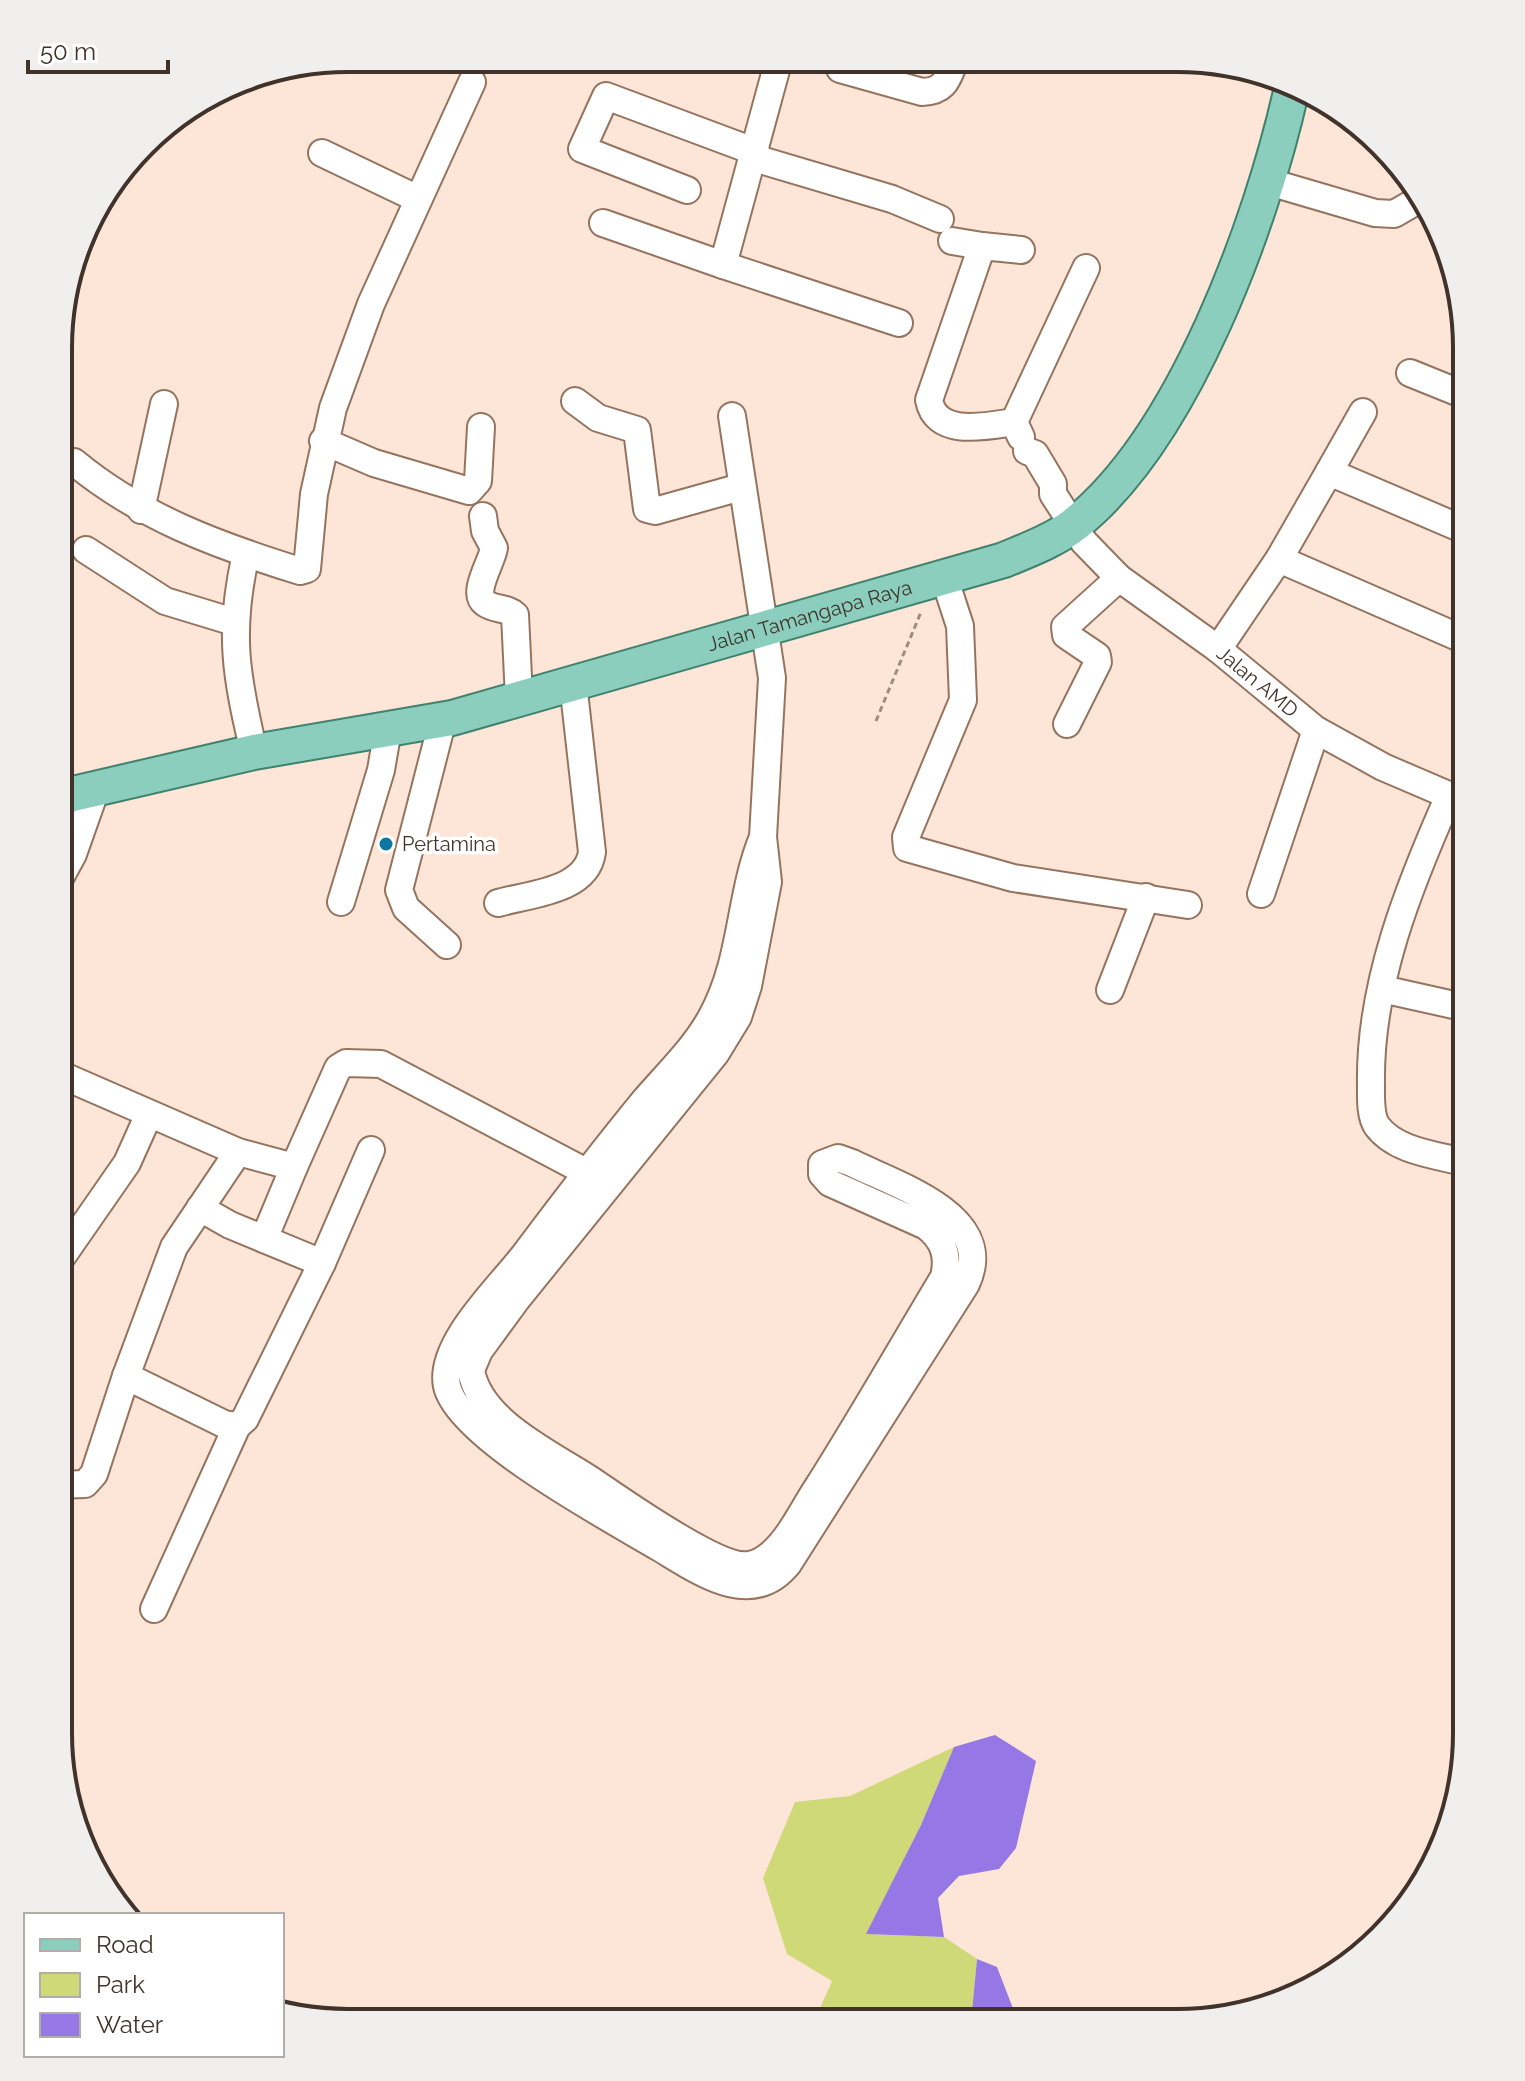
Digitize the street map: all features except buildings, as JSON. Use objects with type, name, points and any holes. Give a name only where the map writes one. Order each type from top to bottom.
[{"type":"main road","name":"Jalan Tamangapa Raya","points":[[72,794],[254,752],[443,719],[932,581],[1029,550],[1073,526],[1111,489],[1145,446],[1175,399],[1233,278],[1269,182],[1290,97]]},
{"type":"street","points":[[723,265],[776,72]]},
{"type":"street","points":[[851,72],[922,92],[937,91],[945,86],[950,72]]},
{"type":"street","points":[[74,462],[117,497],[141,510],[246,554],[300,571],[307,569],[323,441],[371,304],[472,82]]},
{"type":"street","points":[[687,190],[582,149],[606,96],[755,155],[892,199],[946,230],[982,246],[1021,250]]},
{"type":"street","points":[[322,153],[418,199]]},
{"type":"street","points":[[1269,182],[1375,213],[1394,214],[1411,204]]},
{"type":"street","points":[[603,223],[899,323]]},
{"type":"street","points":[[982,246],[929,400],[931,411],[941,422],[962,427],[1014,422],[1086,268]]},
{"type":"street","points":[[1410,373],[1453,390]]},
{"type":"street","points":[[575,401],[598,418],[637,430],[647,509],[655,511],[741,487]]},
{"type":"street","points":[[141,510],[164,404]]},
{"type":"street","points":[[1218,649],[1279,559],[1363,412]]},
{"type":"street","points":[[460,1386],[448,1361],[456,1344],[586,1172],[698,1040],[713,1015],[737,953],[747,888],[763,837],[772,678],[732,416]]},
{"type":"street","name":"Jalan AMD","points":[[1014,422],[1027,451],[1035,454],[1053,484],[1053,494],[1073,526],[1119,578],[1218,649],[1316,730],[1383,767],[1453,797]]},
{"type":"street","points":[[323,441],[374,463],[469,491],[478,481],[481,427]]},
{"type":"street","points":[[1329,472],[1453,525]]},
{"type":"street","points":[[483,516],[485,531],[494,548],[481,586],[481,597],[485,603],[515,615],[519,698]]},
{"type":"street","points":[[86,550],[165,601],[234,622]]},
{"type":"street","points":[[246,554],[234,622],[235,668],[254,752]]},
{"type":"street","points":[[1279,559],[1453,635]]},
{"type":"street","points":[[1067,724],[1098,662],[1097,656],[1066,635],[1065,627],[1119,578]]},
{"type":"street","points":[[932,581],[960,626],[962,706],[906,837],[907,848],[1013,878],[1188,905]]},
{"type":"street","points":[[498,903],[575,881],[590,868],[592,852],[573,683]]},
{"type":"street","points":[[443,719],[399,890],[406,908],[447,945]]},
{"type":"street","points":[[341,902],[381,770],[388,729]]},
{"type":"street","points":[[1261,894],[1316,730]]},
{"type":"street","points":[[72,856],[96,789]]},
{"type":"street","points":[[1452,1159],[1412,1149],[1389,1138],[1375,1124],[1371,1069],[1382,989],[1419,863],[1453,808]]},
{"type":"street","points":[[760,1574],[778,1576],[788,1564],[966,1284],[974,1259],[966,1232],[943,1209],[852,1163],[838,1158],[822,1164],[822,1174],[830,1183],[926,1226],[935,1233],[947,1261],[944,1277],[845,1443],[789,1532],[760,1574],[745,1588],[693,1568],[539,1474],[474,1427],[453,1404],[479,1351],[602,1191],[716,1053],[738,1017],[756,958],[766,902],[768,861],[763,837]]},
{"type":"street","points":[[1110,990],[1146,897]]},
{"type":"street","points":[[1382,989],[1453,1005]]},
{"type":"street","points":[[264,1239],[338,1068],[346,1063],[381,1064],[586,1172]]},
{"type":"street","points":[[72,1081],[238,1152],[294,1167]]},
{"type":"street","points":[[72,1242],[127,1163],[149,1114]]},
{"type":"street","points":[[154,1609],[237,1426],[245,1419],[322,1263],[371,1150]]},
{"type":"street","points":[[72,1484],[85,1484],[94,1474],[174,1247],[238,1152]]},
{"type":"street","points":[[200,1208],[322,1263]]},
{"type":"street","points":[[947,1261],[974,1259]]},
{"type":"street","points":[[126,1376],[224,1424],[237,1426]]},
{"type":"path","points":[[876,721],[932,581]]},
{"type":"green space","points":[[954,1747],[921,1825],[867,1934],[944,1937],[977,1959],[972,2009],[820,2009],[832,1981],[787,1954],[763,1878],[795,1802],[850,1796]]},
{"type":"water","points":[[995,1735],[1036,1761],[1016,1848],[999,1869],[959,1876],[938,1898],[944,1937],[866,1934],[921,1825],[954,1747]]},
{"type":"water","points":[[977,1959],[997,1967],[1013,2009],[972,2009]]},
{"type":"place","name":"Pertamina","points":[[386,844]]}]
